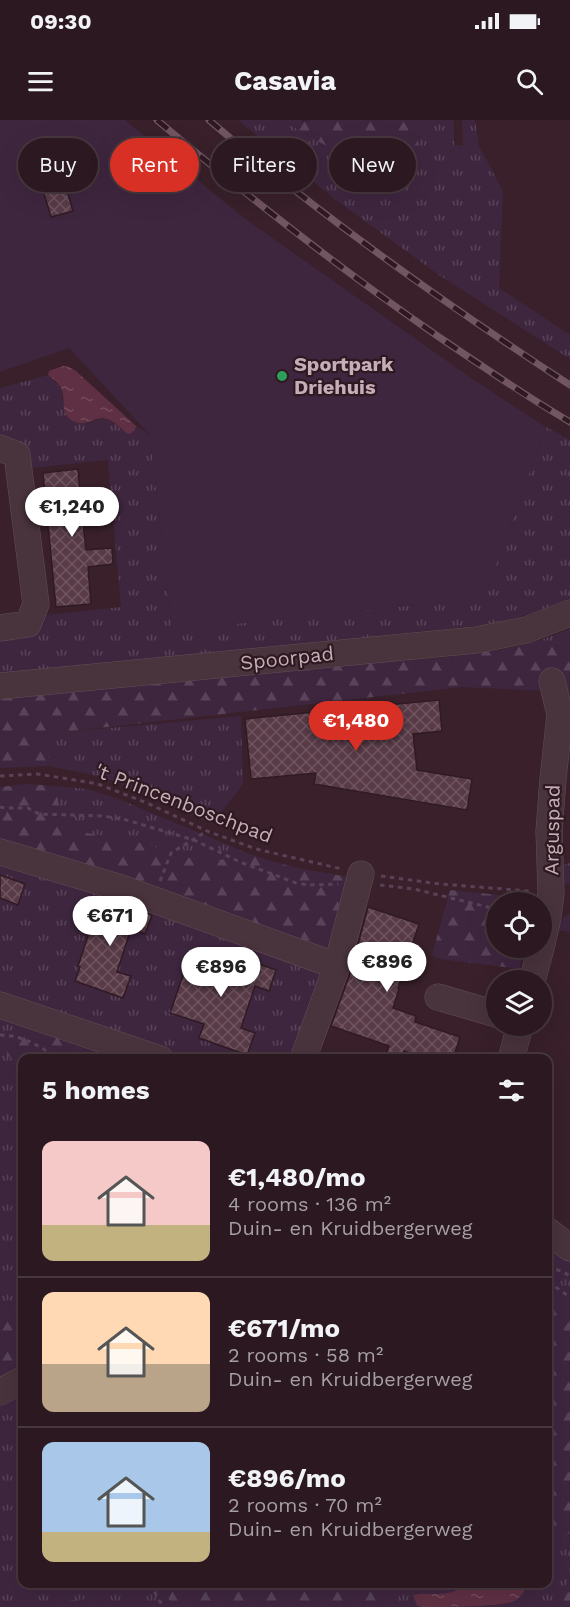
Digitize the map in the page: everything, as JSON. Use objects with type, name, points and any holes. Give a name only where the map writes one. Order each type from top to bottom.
[{"type":"street","points":[[0,448],[17,455],[36,604],[28,624],[0,628]]},
{"type":"street","name":"Spoorpad","points":[[0,686],[484,639],[526,630],[570,613]]},
{"type":"street","name":"Arguspad","points":[[551,892],[549,831],[560,715],[552,681]]},
{"type":"street","points":[[0,852],[121,888],[337,966]]},
{"type":"street","points":[[305,1054],[337,966],[360,879]]},
{"type":"street","points":[[438,997],[486,1011]]},
{"type":"street","points":[[0,1005],[145,1054]]},
{"type":"street","points":[[512,1054],[517,1036]]},
{"type":"street","points":[[552,1234],[570,1248]]},
{"type":"street","points":[[0,1392],[18,1382]]},
{"type":"path","name":"'t Princenboschpad","points":[[0,776],[38,774],[98,784],[147,803],[207,831],[256,849],[360,879],[539,892]]},
{"type":"path","points":[[0,807],[28,808],[39,814],[123,819],[194,840],[240,862],[296,883],[309,885],[360,879],[486,907]]},
{"type":"path","points":[[153,899],[171,853],[207,831]]},
{"type":"path","points":[[0,1035],[13,1035],[30,1041],[51,1054]]},
{"type":"path","points":[[552,1268],[570,1276]]},
{"type":"path","points":[[552,1285],[570,1297]]},
{"type":"path","points":[[152,1588],[163,1607]]},
{"type":"green space","name":"Sportpark Driehuis","points":[[0,120],[125,120],[147,138],[110,138],[110,192],[199,192],[199,181],[244,218],[474,380],[546,427],[484,598],[172,630],[150,435],[69,348],[0,372]]},
{"type":"green space","points":[[238,120],[282,120],[313,138],[260,138]]},
{"type":"green space","points":[[282,120],[301,120],[303,122],[311,120],[420,120],[416,162],[416,138],[329,138],[329,147],[317,141],[317,138],[313,138]]},
{"type":"green space","points":[[420,120],[454,120],[454,145],[463,146],[462,120],[475,120],[479,146],[503,191],[499,288],[570,335],[570,359],[439,275],[317,185],[317,141],[329,145],[329,192],[416,192]]},
{"type":"green space","points":[[48,375],[62,389],[63,402],[88,423],[105,419],[113,422],[126,433],[135,430],[136,426],[150,435],[172,630],[484,598],[546,427],[570,440],[570,598],[527,614],[482,625],[0,676],[0,640],[36,616],[121,607],[108,460],[31,468],[13,440],[0,435],[0,388]]},
{"type":"green space","points":[[570,629],[570,649],[538,641]]},
{"type":"green space","points":[[538,641],[570,649],[570,692],[462,687],[55,733],[48,744],[48,766],[0,768],[0,696],[453,656],[482,653]]},
{"type":"green space","points":[[241,716],[243,784],[212,824],[104,777],[48,766],[48,744],[55,733]]},
{"type":"green space","points":[[25,784],[57,786],[60,814],[66,829],[151,845],[176,856],[214,861],[225,859],[240,850],[282,864],[355,878],[331,951],[0,844],[0,787]]},
{"type":"green space","points":[[57,786],[87,789],[116,798],[240,850],[222,860],[201,861],[66,829],[60,814]]},
{"type":"green space","points":[[0,862],[325,966],[294,1054],[174,1054],[0,993]]},
{"type":"green space","points":[[570,863],[570,883],[550,885],[557,871]]},
{"type":"green space","points":[[450,890],[486,894],[486,958],[522,958],[519,969],[440,959],[432,955]]},
{"type":"green space","points":[[570,913],[570,932],[557,930],[564,917]]},
{"type":"green space","points":[[0,1017],[27,1026],[16,1064],[18,1065],[18,1295],[0,1317]]},
{"type":"green space","points":[[27,1026],[103,1054],[18,1054],[18,1065],[7,1054],[8,1038],[12,1031]]},
{"type":"green space","points":[[552,1246],[570,1261],[570,1607],[0,1607],[0,1373],[18,1376],[18,1588],[552,1588]]},
{"type":"green space","points":[[18,1295],[18,1369],[0,1380],[0,1317]]},
{"type":"green space","points":[[552,1298],[570,1311],[570,1533],[561,1545],[552,1544]]},
{"type":"green space","points":[[570,1567],[570,1607],[561,1607]]},
{"type":"green space","points":[[163,1588],[395,1588],[402,1607],[173,1607]]},
{"type":"green space","points":[[89,1599],[101,1607],[56,1607],[72,1600]]},
{"type":"water","points":[[63,366],[76,371],[136,426],[135,430],[130,434],[126,433],[112,421],[103,418],[83,423],[70,419],[66,415],[61,388],[48,375],[49,371]]},
{"type":"water","points":[[526,1588],[512,1602],[494,1605],[422,1607],[417,1605],[413,1595],[447,1593],[459,1589]]},
{"type":"building","points":[[44,192],[67,192],[73,211],[51,217]]},
{"type":"building","points":[[78,469],[81,506],[108,504],[109,520],[83,522],[86,550],[112,548],[113,564],[88,567],[91,604],[56,607],[43,473]]},
{"type":"building","points":[[439,700],[442,731],[413,734],[417,770],[472,779],[467,810],[314,784],[316,773],[251,779],[245,719]]},
{"type":"building","points":[[0,875],[25,884],[18,905],[0,898]]},
{"type":"building","points":[[104,898],[152,915],[145,934],[131,929],[117,972],[131,976],[123,998],[75,981],[97,909],[100,910]]},
{"type":"building","points":[[368,907],[419,924],[393,1008],[416,1016],[415,1022],[460,1037],[455,1054],[413,1054],[404,1051],[403,1054],[387,1054],[389,1046],[331,1026],[351,971]]},
{"type":"building","points":[[228,953],[276,970],[269,991],[255,986],[241,1028],[255,1033],[247,1054],[199,1038],[204,1024],[170,1013],[190,955],[223,967]]},
{"type":"railway","points":[[157,120],[259,204],[364,284],[486,369],[570,422]]},
{"type":"railway","points":[[209,120],[340,225],[477,323],[570,385]]},
{"type":"place","name":"Sportpark Driehuis","points":[[282,376]]}]
